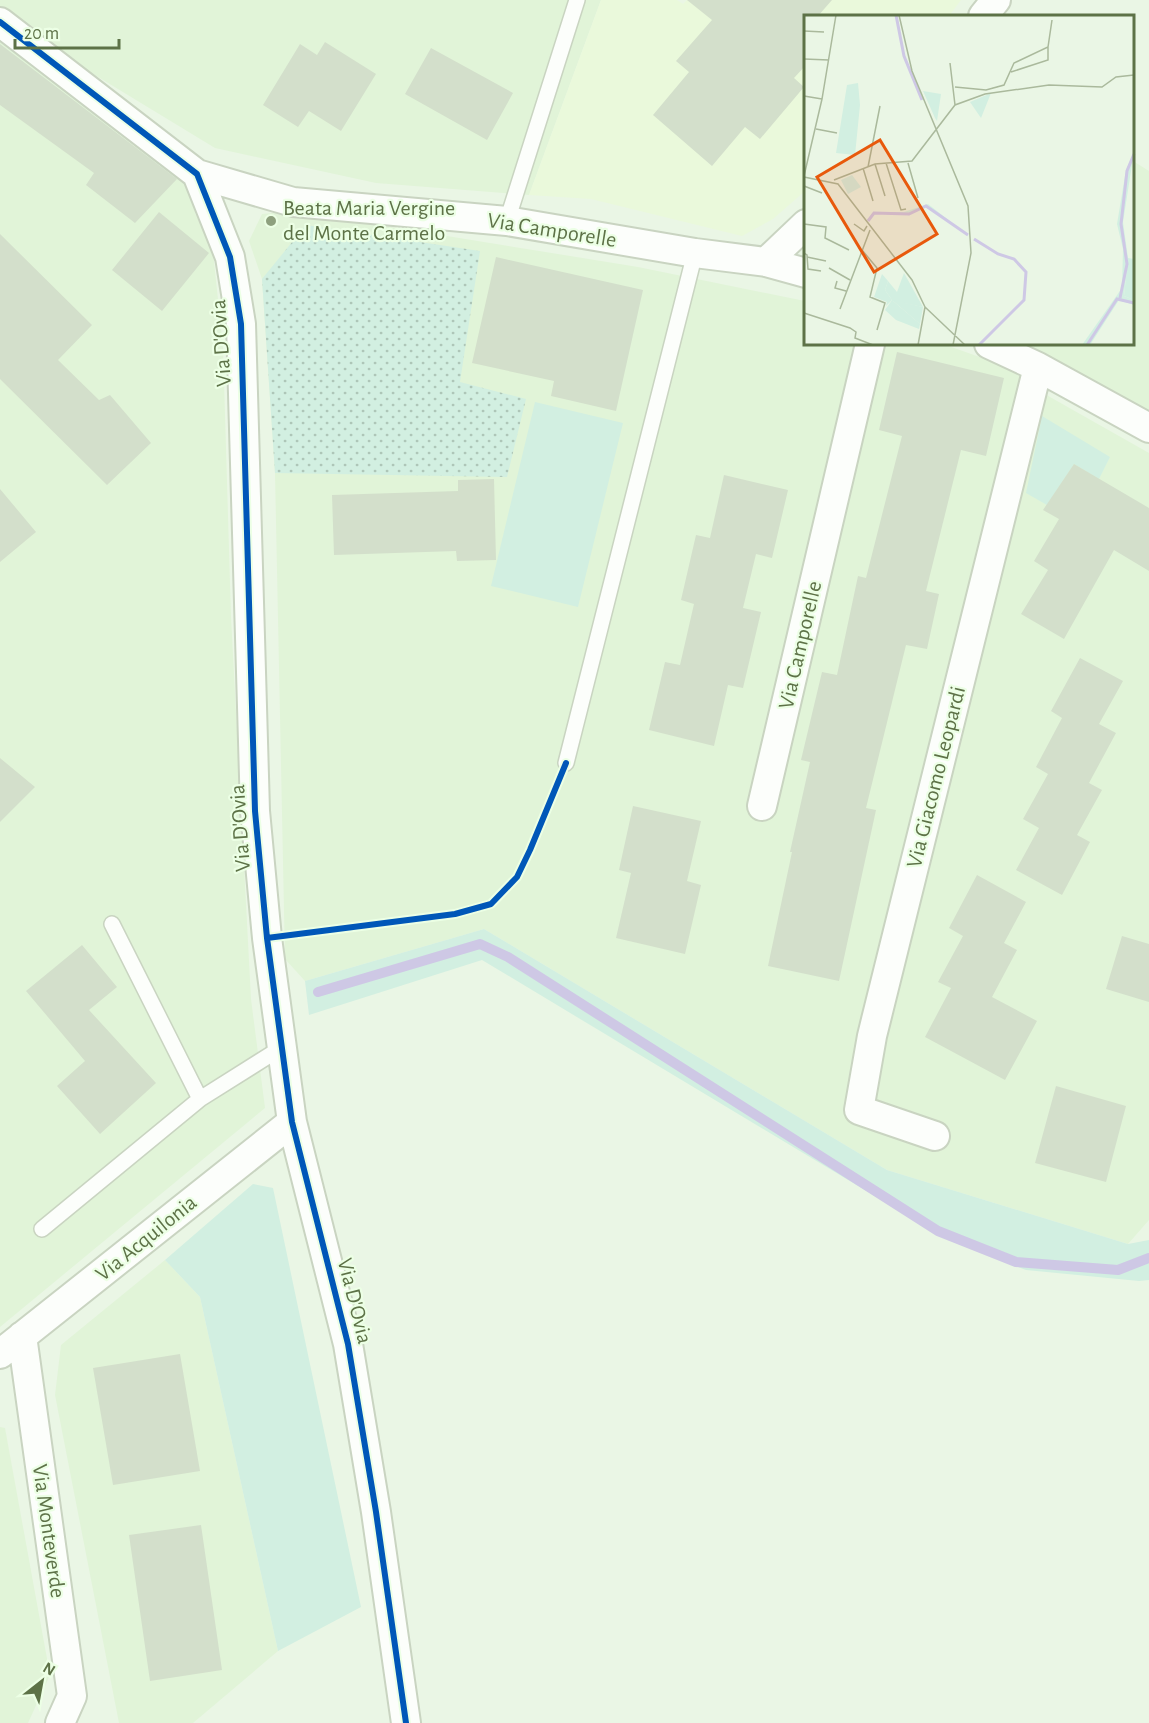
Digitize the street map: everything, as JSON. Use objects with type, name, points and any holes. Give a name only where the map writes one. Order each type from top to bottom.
[{"type":"street","points":[[984,15],[996,0]]},
{"type":"street","points":[[0,22],[197,174]]},
{"type":"street","name":"Via Camporelle","points":[[197,174],[293,202],[507,221],[695,253],[766,262],[804,272]]},
{"type":"street","name":"Via D'Ovia","points":[[197,174],[230,257],[241,324],[255,810],[267,938],[281,1048],[292,1122],[348,1344],[376,1512],[406,1723]]},
{"type":"street","points":[[766,262],[804,226]]},
{"type":"street","name":"Via Camporelle","points":[[762,806],[870,345]]},
{"type":"street","points":[[991,345],[1038,367],[1149,428]]},
{"type":"street","name":"Via Giacomo Leopardi","points":[[935,1136],[859,1110],[872,1036],[1038,367]]},
{"type":"street","name":"Via Acquilonia","points":[[0,1354],[292,1122]]},
{"type":"street","name":"Via Monteverde","points":[[22,1336],[72,1696],[60,1723]]},
{"type":"lane","points":[[507,221],[577,0]]},
{"type":"lane","points":[[566,764],[695,253]]},
{"type":"lane","points":[[112,924],[200,1099]]},
{"type":"lane","points":[[42,1229],[200,1099],[281,1048]]},
{"type":"shaded area","points":[[0,0],[601,0],[529,195],[376,183],[215,148],[62,55],[0,10]]},
{"type":"shaded area","points":[[601,0],[677,0],[683,4],[687,0],[961,0],[950,15],[804,15],[804,192],[773,219],[742,236],[591,199],[529,195]]},
{"type":"shaded area","points":[[0,32],[188,175],[195,213],[213,252],[223,347],[231,617],[251,999],[265,1108],[0,1327]]},
{"type":"shaded area","points":[[1134,162],[1149,171],[1149,415],[1028,345],[1134,345]]},
{"type":"shaded area","points":[[293,211],[638,267],[804,301],[804,345],[946,345],[1005,366],[1050,397],[1149,453],[1149,1220],[1128,1244],[887,1170],[484,929],[305,981],[285,959],[275,473],[262,279],[249,241],[262,214]]},
{"type":"shaded area","points":[[306,225],[480,251],[460,382],[526,399],[507,477],[275,473],[262,279]]},
{"type":"shaded area","points":[[535,402],[623,423],[578,607],[491,586]]},
{"type":"shaded area","points":[[1042,416],[1110,457],[1099,479],[1074,464],[1047,505],[1026,493]]},
{"type":"shaded area","points":[[484,929],[887,1170],[1128,1244],[1149,1240],[1149,1280],[1139,1281],[1026,1270],[948,1240],[482,960],[309,1015],[305,981]]},
{"type":"shaded area","points":[[253,1184],[273,1188],[361,1607],[278,1651],[200,1297],[165,1260]]},
{"type":"shaded area","points":[[165,1260],[200,1297],[278,1651],[193,1723],[119,1723],[55,1395],[61,1345]]},
{"type":"shaded area","points":[[0,1427],[5,1428],[50,1675],[28,1723],[0,1723]]},
{"type":"building","points":[[687,0],[832,0],[819,15],[804,15],[804,67],[794,78],[804,87],[760,139],[745,127],[712,166],[653,115],[689,72],[676,61],[712,20]]},
{"type":"building","points":[[325,42],[376,74],[341,131],[309,111],[298,127],[263,105],[300,44],[317,55]]},
{"type":"building","points":[[0,44],[177,179],[135,223],[86,185],[94,173],[0,105]]},
{"type":"building","points":[[431,48],[513,93],[487,140],[405,94]]},
{"type":"building","points":[[159,212],[209,253],[162,311],[112,270]]},
{"type":"building","points":[[0,234],[92,325],[58,360],[99,400],[110,395],[151,443],[107,485],[0,379]]},
{"type":"building","points":[[496,257],[643,290],[616,411],[551,396],[554,381],[472,363]]},
{"type":"building","points":[[897,352],[1004,378],[986,456],[961,450],[926,591],[939,594],[927,649],[906,645],[866,808],[876,810],[839,981],[768,966],[810,762],[801,760],[822,672],[837,675],[858,576],[866,578],[902,436],[879,430]]},
{"type":"building","points":[[1074,464],[1149,508],[1149,571],[1114,550],[1064,639],[1021,614],[1048,570],[1034,561],[1059,519],[1043,510]]},
{"type":"building","points":[[724,475],[788,490],[772,558],[756,554],[743,608],[761,612],[743,688],[728,685],[714,746],[649,730],[665,662],[680,665],[694,604],[681,600],[696,535],[710,538]]},
{"type":"building","points":[[494,479],[496,560],[457,561],[456,551],[334,555],[332,495],[458,491],[458,480]]},
{"type":"building","points":[[0,489],[36,532],[0,562]]},
{"type":"building","points":[[1080,658],[1123,681],[1099,724],[1116,733],[1089,783],[1102,790],[1077,835],[1090,842],[1062,895],[1016,870],[1039,828],[1023,819],[1048,774],[1036,767],[1062,718],[1051,711]]},
{"type":"building","points":[[0,758],[35,787],[0,822]]},
{"type":"building","points":[[633,806],[701,821],[687,881],[701,885],[685,954],[616,938],[631,873],[619,870]]},
{"type":"building","points":[[977,875],[1026,902],[1004,943],[1017,950],[992,997],[1037,1021],[1005,1080],[925,1037],[951,988],[938,982],[963,936],[949,928]]},
{"type":"building","points":[[1122,936],[1149,944],[1149,1002],[1106,989]]},
{"type":"building","points":[[82,945],[117,987],[89,1010],[156,1083],[100,1134],[57,1086],[85,1061],[26,991]]},
{"type":"building","points":[[1056,1086],[1126,1106],[1106,1182],[1035,1163]]},
{"type":"building","points":[[180,1354],[200,1471],[113,1485],[93,1368]]},
{"type":"building","points":[[201,1525],[222,1670],[150,1681],[129,1535]]},
{"type":"waterway","points":[[318,992],[480,944],[508,957],[938,1231],[1016,1262],[1118,1270],[1149,1258]]},
{"type":"cycle path","points":[[0,22],[197,174],[230,257],[241,324],[255,811],[267,938],[292,1122],[348,1344],[376,1512],[406,1723]]},
{"type":"cycle path","points":[[267,938],[455,914],[491,904],[517,877],[566,763]]},
{"type":"place","name":"Beata Maria Vergine del Monte Carmelo","points":[[271,221]]}]
